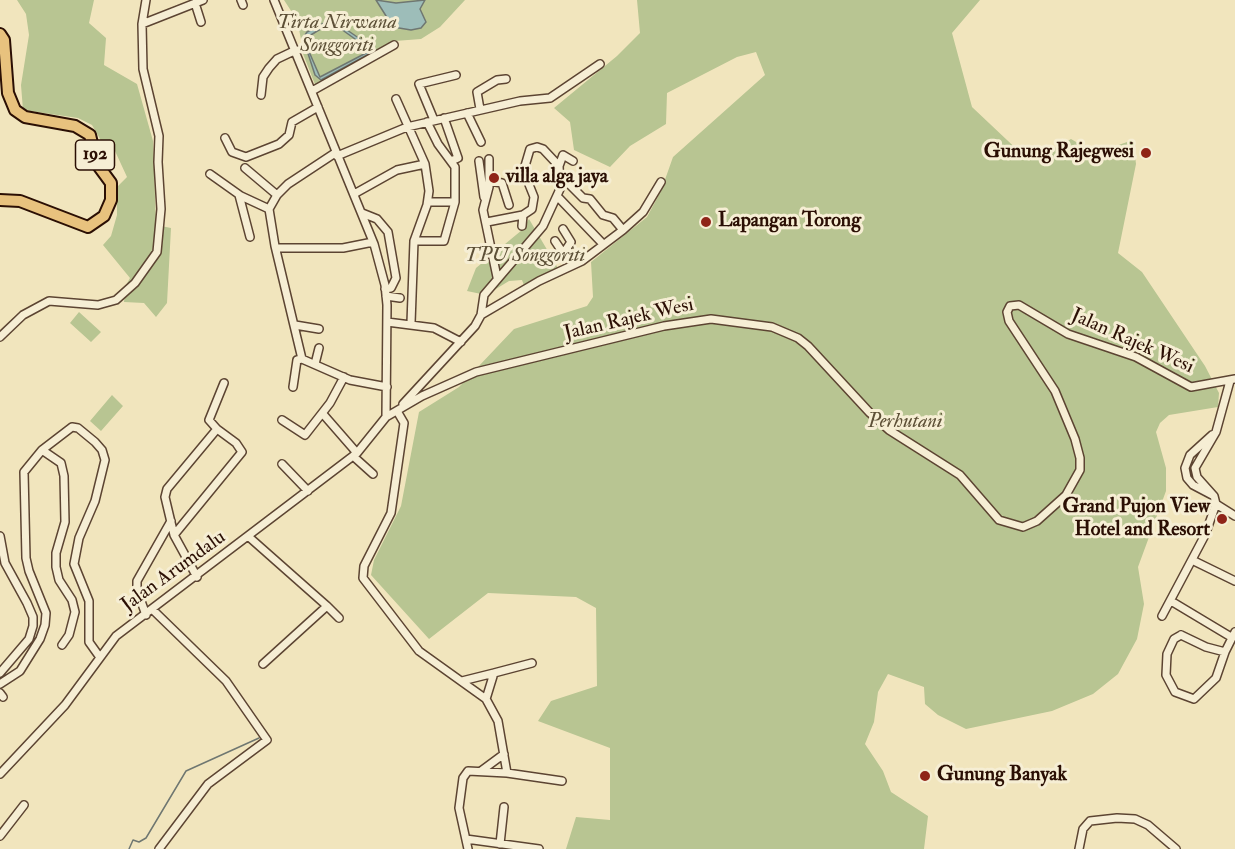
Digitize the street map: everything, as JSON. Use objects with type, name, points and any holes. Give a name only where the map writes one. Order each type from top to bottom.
[{"type":"main road","name":"192","points":[[0,34],[4,40],[8,93],[15,110],[25,117],[75,126],[90,135],[97,164],[111,183],[111,200],[104,216],[88,227],[20,201],[0,200]]},
{"type":"street","points":[[1,332],[31,310],[49,302],[98,305],[116,300],[135,284],[157,252],[161,209],[159,136],[143,69],[142,24],[146,0]]},
{"type":"street","points":[[142,24],[203,0]]},
{"type":"street","points":[[274,0],[373,242],[386,292],[386,417]]},
{"type":"street","points":[[195,3],[201,22]]},
{"type":"street","points":[[312,91],[394,45]]},
{"type":"street","points":[[261,95],[263,77],[268,68],[277,59],[296,50]]},
{"type":"street","points":[[302,359],[269,209],[277,195],[288,184],[336,154],[407,127],[480,109],[550,98],[600,64]]},
{"type":"street","points":[[414,242],[444,241],[455,202],[457,172],[452,161],[438,144],[419,84],[456,75]]},
{"type":"street","points":[[480,109],[477,92],[497,80],[506,79]]},
{"type":"street","points":[[396,99],[425,164],[429,190],[428,202],[414,242],[411,323]]},
{"type":"street","points":[[225,138],[232,152],[246,158],[279,144],[289,135],[292,122],[318,107]]},
{"type":"street","points":[[467,113],[481,142]]},
{"type":"street","points":[[444,118],[458,158],[452,161]]},
{"type":"street","points":[[487,222],[523,215],[534,204],[534,197],[525,173],[530,149],[540,148],[560,166]]},
{"type":"street","points":[[481,315],[482,300],[497,277],[543,226],[557,196],[563,154],[573,161]]},
{"type":"street","points":[[489,159],[489,181],[483,210],[497,277]]},
{"type":"street","points":[[479,161],[484,203]]},
{"type":"street","points":[[354,194],[397,170],[425,164]]},
{"type":"street","points":[[245,168],[277,195]]},
{"type":"street","points":[[210,174],[239,195],[269,209]]},
{"type":"street","points":[[561,176],[583,198],[590,199],[603,215],[613,218],[623,230]]},
{"type":"street","points":[[489,181],[502,183],[509,205]]},
{"type":"street","points":[[507,773],[498,721],[486,699],[419,651],[363,578],[364,567],[391,513],[404,423],[398,410],[461,342],[481,315],[539,281],[582,261],[643,212],[661,182]]},
{"type":"street","points":[[239,195],[250,237]]},
{"type":"street","points":[[557,196],[603,244]]},
{"type":"street","points":[[428,202],[455,202]]},
{"type":"street","points":[[362,213],[377,219],[388,232],[396,278],[386,292]]},
{"type":"street","points":[[522,226],[523,215]]},
{"type":"street","points":[[563,229],[571,242],[565,251]]},
{"type":"street","points":[[555,241],[565,251],[582,261]]},
{"type":"street","points":[[276,248],[343,248],[373,242]]},
{"type":"street","points":[[386,292],[400,298]]},
{"type":"street","name":"Jalan Rajek Wesi","points":[[386,417],[476,372],[664,326],[711,319],[772,327],[798,338],[808,346],[883,425],[960,476],[999,520],[1023,527],[1037,521],[1066,495],[1080,470],[1080,458],[1075,439],[1055,391],[1009,321],[1007,312],[1010,306],[1019,305],[1068,334],[1136,357],[1191,387],[1233,380]]},
{"type":"street","points":[[387,322],[411,323],[434,328],[461,342]]},
{"type":"street","points":[[295,325],[319,329]]},
{"type":"street","points":[[315,364],[319,348]]},
{"type":"street","points":[[294,387],[297,360],[302,359],[344,377],[387,387]]},
{"type":"street","points":[[282,420],[305,435],[323,414],[344,377]]},
{"type":"street","points":[[1162,616],[1214,516],[1216,504],[1214,496],[1193,485],[1186,478],[1185,468],[1190,455],[1216,432],[1233,380]]},
{"type":"street","points":[[174,535],[242,452],[236,443],[209,420],[224,383]]},
{"type":"street","points":[[323,414],[373,474]]},
{"type":"street","name":"Jalan Arumdalu","points":[[0,774],[65,705],[116,636],[197,577],[355,454],[386,417]]},
{"type":"street","points":[[0,684],[20,670],[40,639],[45,625],[46,613],[26,558],[22,482],[27,465],[72,427],[85,433],[104,455],[105,464],[94,501],[79,538],[74,564],[89,601],[89,642],[99,656]]},
{"type":"street","points":[[197,577],[174,535],[165,497],[167,489],[217,429]]},
{"type":"street","points":[[42,450],[61,463],[64,476],[65,522],[56,553],[56,567],[59,580],[72,600],[75,612],[69,634],[62,645]]},
{"type":"street","points":[[282,464],[308,491]]},
{"type":"street","points":[[1216,504],[1235,516]]},
{"type":"street","points":[[146,615],[137,590],[137,581],[171,521]]},
{"type":"street","points":[[0,536],[5,563],[27,603],[33,617],[33,626],[24,645],[0,673]]},
{"type":"street","points":[[249,537],[339,618]]},
{"type":"street","points":[[1192,560],[1235,581]]},
{"type":"street","points":[[1171,601],[1233,634],[1216,678],[1198,698],[1179,696],[1171,687],[1165,667],[1167,654],[1177,636],[1212,650],[1225,652]]},
{"type":"street","points":[[263,664],[327,606]]},
{"type":"street","points":[[153,610],[226,681],[267,740],[208,784],[159,849]]},
{"type":"street","points":[[462,681],[531,663]]},
{"type":"street","points":[[486,699],[494,673]]},
{"type":"street","points":[[481,771],[504,754]]},
{"type":"street","points":[[468,849],[459,808],[463,778],[468,771],[507,773],[562,781]]},
{"type":"street","points":[[0,836],[24,805]]},
{"type":"street","points":[[500,844],[504,807]]},
{"type":"street","points":[[1079,849],[1083,829],[1090,821],[1117,818],[1135,819],[1148,825],[1176,849]]},
{"type":"street","points":[[466,839],[515,848],[539,849]]},
{"type":"green space","points":[[17,0],[94,0],[89,23],[106,38],[104,65],[137,84],[153,141],[156,225],[171,228],[167,303],[156,317],[144,303],[124,302],[126,285],[130,278],[103,245],[111,236],[117,215],[117,187],[127,177],[115,151],[107,151],[92,125],[78,118],[23,110],[21,85],[29,35],[26,14]]},
{"type":"green space","name":"Tirta Nirwana Songgoriti","points":[[284,0],[465,0],[440,27],[421,39],[395,41],[316,87],[300,46],[302,44],[297,20]]},
{"type":"green space","name":"Perhutani","points":[[637,0],[980,0],[952,33],[972,107],[1025,157],[1035,159],[1071,139],[1095,153],[1133,140],[1136,164],[1118,253],[1142,272],[1205,366],[1219,393],[1218,407],[1169,415],[1160,423],[1156,432],[1166,468],[1166,491],[1138,567],[1144,604],[1137,639],[1118,674],[1093,694],[1052,711],[966,729],[938,715],[925,704],[924,687],[888,674],[878,692],[874,722],[865,744],[883,771],[891,792],[928,816],[924,849],[566,849],[576,817],[610,820],[610,748],[538,721],[551,701],[597,686],[596,608],[576,597],[488,593],[429,639],[371,575],[374,560],[401,506],[419,412],[459,387],[514,329],[587,306],[593,297],[591,262],[647,217],[661,191],[673,157],[765,75],[756,52],[737,57],[667,93],[666,124],[630,146],[610,167],[574,150],[570,122],[554,108],[617,56],[640,33]]},
{"type":"green space","name":"TPU Songgoriti","points":[[529,219],[559,270],[525,288],[522,280],[509,281],[486,295],[467,291],[476,268],[522,230]]},
{"type":"green space","points":[[79,312],[101,332],[91,342],[70,323]]},
{"type":"green space","points":[[112,395],[123,406],[101,431],[90,421]]},
{"type":"water","points":[[376,0],[396,3],[425,0],[420,9],[426,22],[421,28],[411,30],[393,27]]},
{"type":"water","points":[[334,21],[363,41],[369,54],[321,80],[315,75],[303,38],[307,32],[326,22]],"holes":[[[334,24],[362,44],[366,53],[320,77],[307,47],[306,38],[327,25]]]},
{"type":"waterway","points":[[129,849],[133,840],[139,842],[146,838],[186,771],[259,738]]},
{"type":"place","name":"Gunung Rajegwesi","points":[[1146,153]]},
{"type":"place","name":"villa alga jaya","points":[[494,178]]},
{"type":"place","name":"Lapangan Torong","points":[[706,222]]},
{"type":"place","name":"Grand Pujon View Hotel and Resort","points":[[1222,519]]},
{"type":"place","name":"Gunung Banyak","points":[[925,776]]}]
